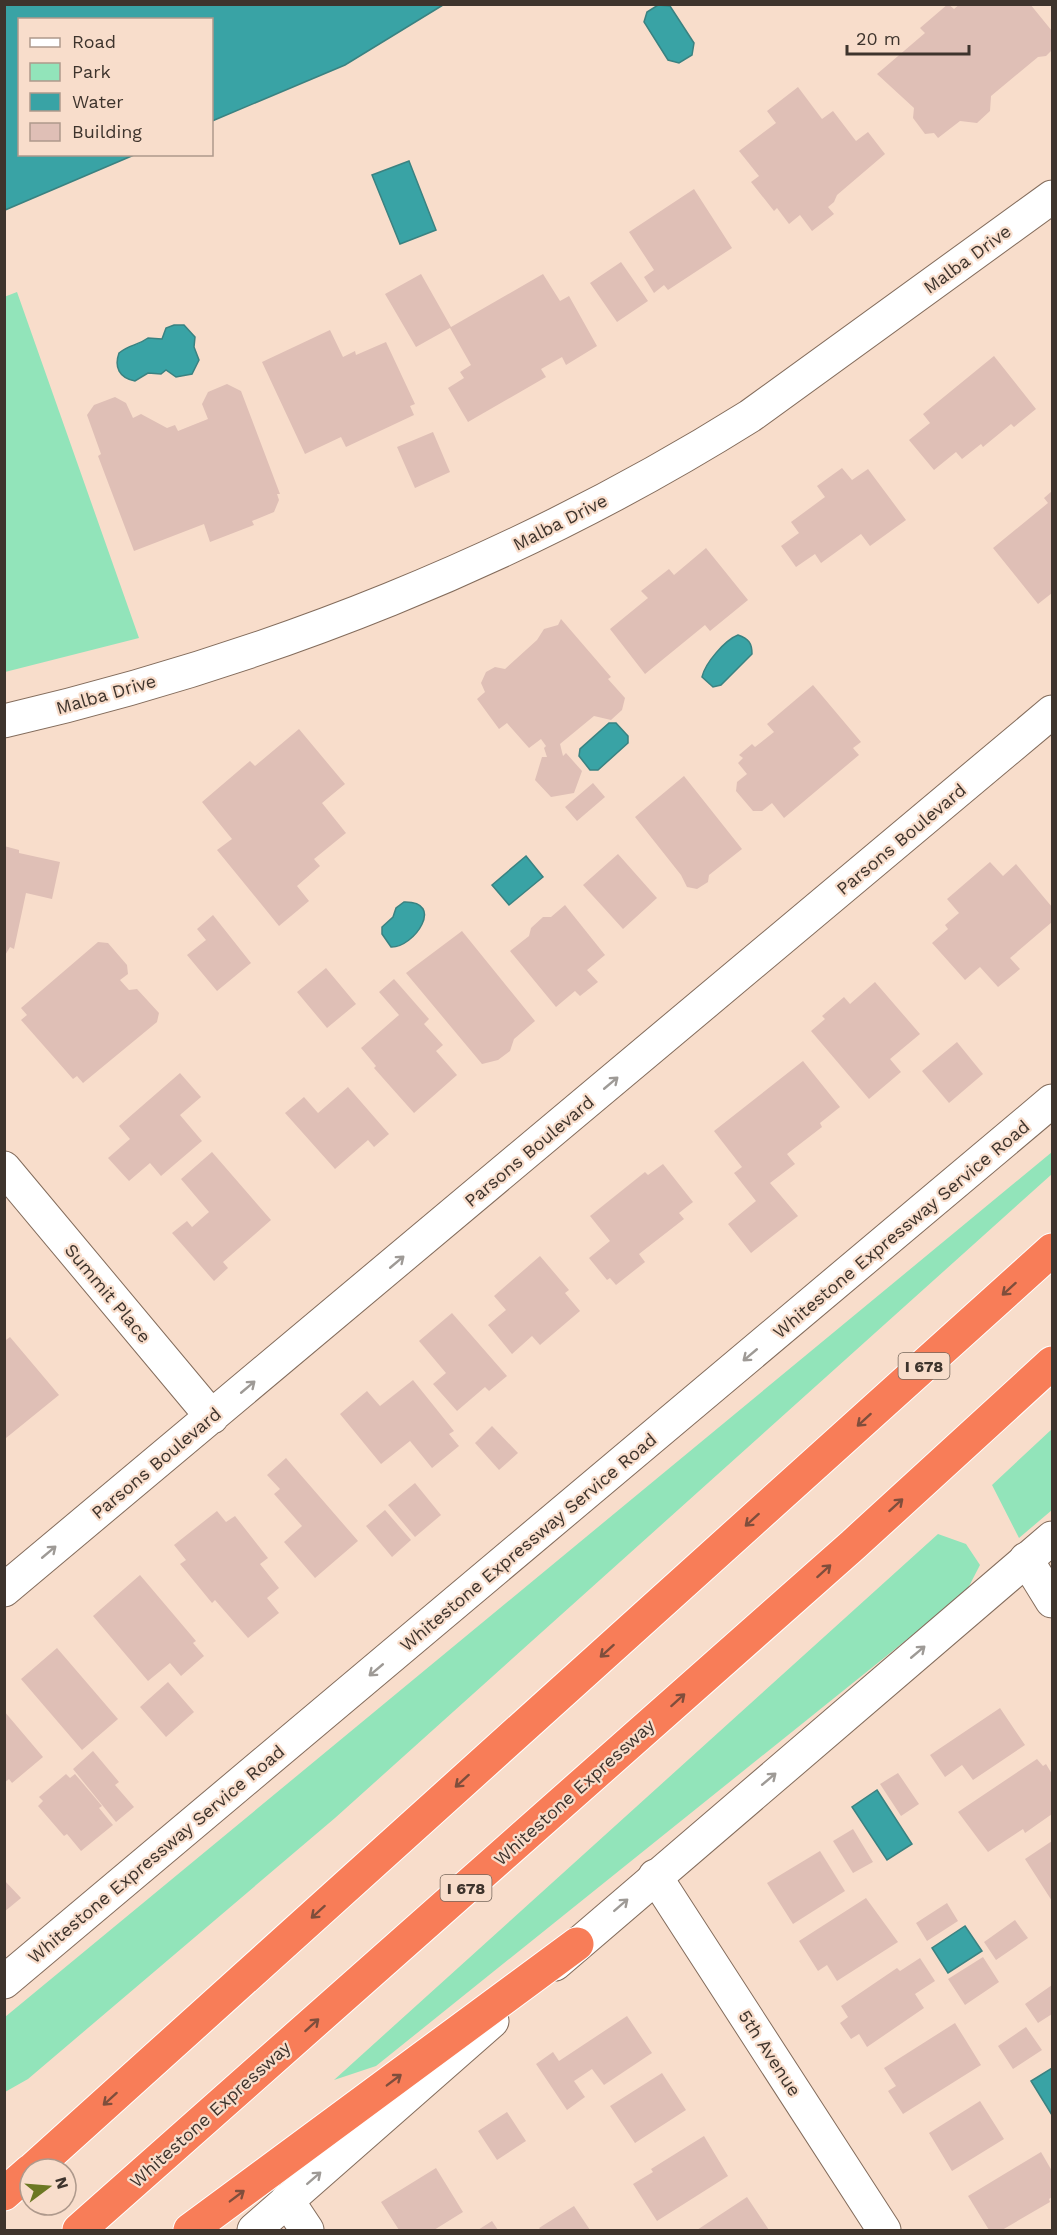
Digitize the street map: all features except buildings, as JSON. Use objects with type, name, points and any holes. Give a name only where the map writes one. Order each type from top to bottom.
[{"type":"highway","name":"I 678","points":[[45,2157],[1053,1250]]},
{"type":"highway","name":"Whitestone Expressway","points":[[79,2230],[853,1545],[1053,1363]]},
{"type":"highway","points":[[190,2230],[577,1944]]},
{"type":"highway","name":"I 678","points":[[4,2194],[18,2182]]},
{"type":"street","name":"Malba Drive","points":[[4,721],[69,706],[248,652],[454,574],[556,525],[702,447],[750,416],[1053,197]]},
{"type":"street","name":"Parsons Boulevard","points":[[4,1590],[1052,715]]},
{"type":"street","name":"Whitestone Expressway Service Road","points":[[4,1982],[1053,1101]]},
{"type":"street","name":"Summit Place","points":[[4,1168],[212,1417]]},
{"type":"street","points":[[254,2230],[438,2071],[655,1876],[1053,1538]]},
{"type":"street","points":[[1026,1560],[1053,1601]]},
{"type":"street","name":"5th Avenue","points":[[655,1876],[884,2230]]},
{"type":"street","points":[[287,2200],[307,2230]]},
{"type":"green space","points":[[17,292],[139,638],[5,672],[4,297]]},
{"type":"green space","points":[[1052,1152],[1052,1174],[335,1818],[28,2079],[5,2092],[5,2017]]},
{"type":"green space","points":[[1052,1429],[1052,1510],[1019,1538],[992,1485]]},
{"type":"green space","points":[[938,1534],[966,1544],[980,1565],[966,1592],[376,2066],[334,2080]]},
{"type":"water","points":[[5,4],[443,4],[345,65],[213,121],[213,18],[18,18],[18,156],[132,156],[5,210]]},
{"type":"water","points":[[658,5],[670,6],[694,43],[692,55],[679,63],[668,60],[644,22],[647,12]]},
{"type":"water","points":[[409,161],[436,230],[400,244],[372,175]]},
{"type":"water","points":[[184,325],[195,337],[194,347],[199,360],[192,374],[176,377],[166,370],[161,374],[148,373],[135,381],[122,375],[117,363],[119,353],[148,338],[162,339],[166,328]]},
{"type":"water","points":[[738,635],[749,642],[752,654],[721,685],[713,687],[702,677],[704,671],[722,647]]},
{"type":"water","points":[[609,723],[616,723],[628,736],[628,743],[598,770],[590,770],[579,756],[580,749]]},
{"type":"water","points":[[526,856],[543,877],[509,905],[492,885]]},
{"type":"water","points":[[404,902],[416,904],[423,909],[422,924],[409,940],[391,947],[382,934],[382,927],[393,917],[396,908]]},
{"type":"water","points":[[877,1790],[912,1844],[887,1860],[852,1807]]},
{"type":"water","points":[[965,1926],[982,1951],[948,1973],[932,1948]]},
{"type":"water","points":[[1052,2068],[1052,2115],[1031,2081]]}]
